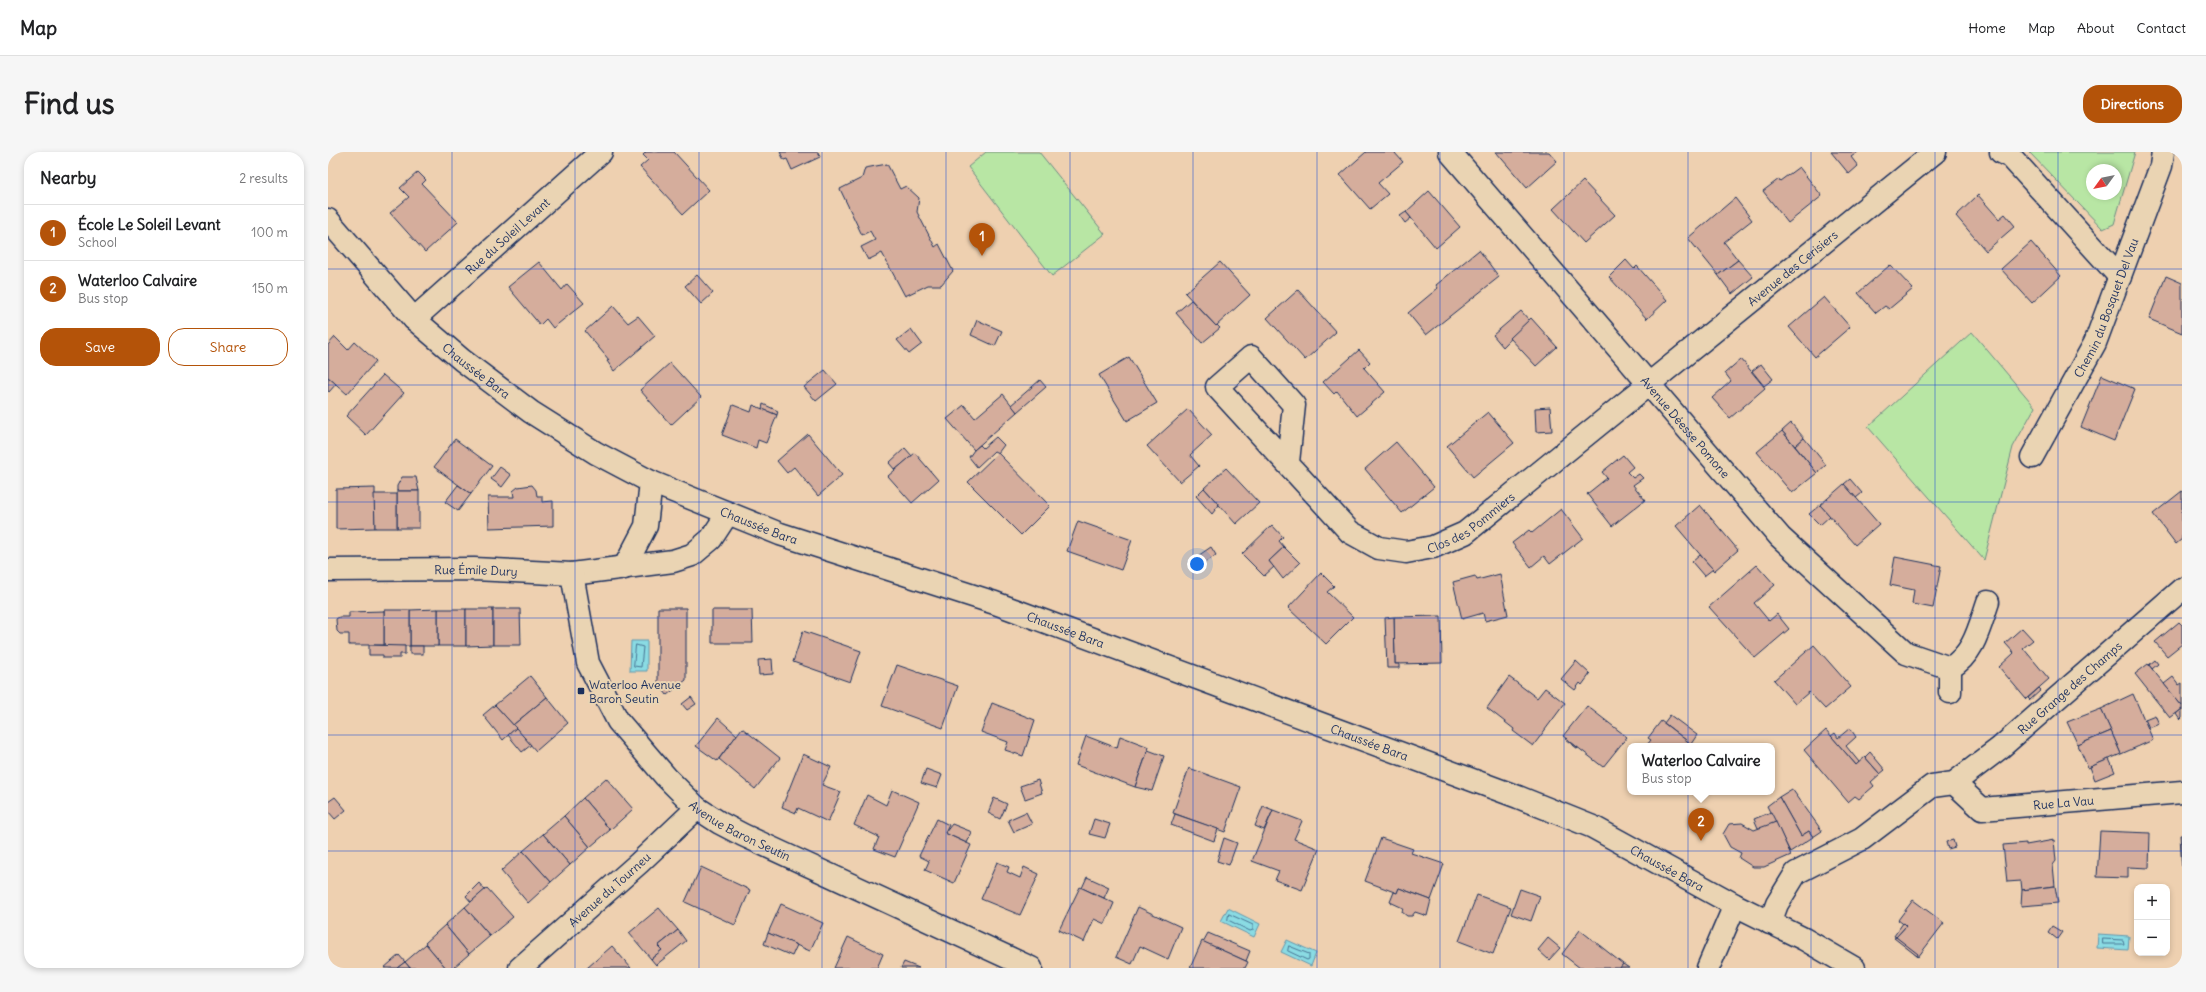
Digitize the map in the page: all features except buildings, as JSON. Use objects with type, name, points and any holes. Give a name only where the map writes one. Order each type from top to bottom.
[{"type":"street","name":"Rue du Soleil Levant","points":[[414,319],[601,152]]},
{"type":"street","name":"Avenue Déesse Pomone","points":[[1450,152],[1780,537],[1906,653],[1950,668]]},
{"type":"street","name":"Avenue des Cerisiers","points":[[1650,385],[1935,152]]},
{"type":"street","points":[[2001,152],[2011,157],[2120,277]]},
{"type":"street","name":"Chemin du Bosquet Del Vau","points":[[2032,457],[2095,343],[2161,166],[2163,152]]},
{"type":"street","name":"Chaussée Bara","points":[[328,220],[414,319],[462,360],[532,412],[596,453],[651,482],[780,534],[1002,606],[1518,797],[1593,827],[1735,905],[1804,939],[1854,968]]},
{"type":"street","name":"Clos des Pommiers","points":[[1288,462],[1350,532],[1379,548],[1406,552],[1433,547],[1465,533],[1650,385]]},
{"type":"street","points":[[624,568],[646,526],[651,482]]},
{"type":"street","name":"Rue Émile Dury","points":[[328,570],[474,569],[572,574],[673,561],[692,555],[711,539],[728,512]]},
{"type":"street","name":"Avenue Baron Seutin","points":[[572,574],[588,663],[618,720],[666,777],[697,808],[720,823],[743,835],[1031,968]]},
{"type":"street","name":"Rue Grange des Champs","points":[[1954,783],[2000,748],[2182,589]]},
{"type":"street","points":[[1950,692],[1950,668],[1962,661],[1971,649],[1988,602]]},
{"type":"street","points":[[1770,923],[1777,904],[1796,873],[1862,839],[1932,786],[1954,783]]},
{"type":"street","name":"Rue La Vau","points":[[1954,783],[1982,809],[2182,792]]},
{"type":"street","name":"Avenue du Tourneu","points":[[520,968],[639,863],[697,808]]},
{"type":"street","points":[[1708,968],[1735,905]]},
{"type":"green space","points":[[986,152],[1039,152],[1105,234],[1052,276],[968,167]]},
{"type":"green space","points":[[2029,152],[2135,152],[2122,197],[2122,164],[2086,164],[2086,200],[2121,200],[2114,224],[2103,229]]},
{"type":"green space","points":[[1972,332],[2035,407],[2013,447],[1984,560],[1868,427]]},
{"type":"water","points":[[631,641],[647,641],[647,671],[630,671]]},
{"type":"water","points":[[1228,908],[1260,924],[1254,937],[1221,921]]},
{"type":"water","points":[[2098,934],[2129,936],[2128,950],[2097,948]]},
{"type":"water","points":[[1287,940],[1316,953],[1311,966],[1281,952]]},
{"type":"place","name":"École Le Soleil Levant","points":[[982,256]]},
{"type":"place","name":"Waterloo Avenue Baron Seutin","points":[[581,691]]},
{"type":"place","name":"Waterloo Calvaire","points":[[1701,841]]}]
